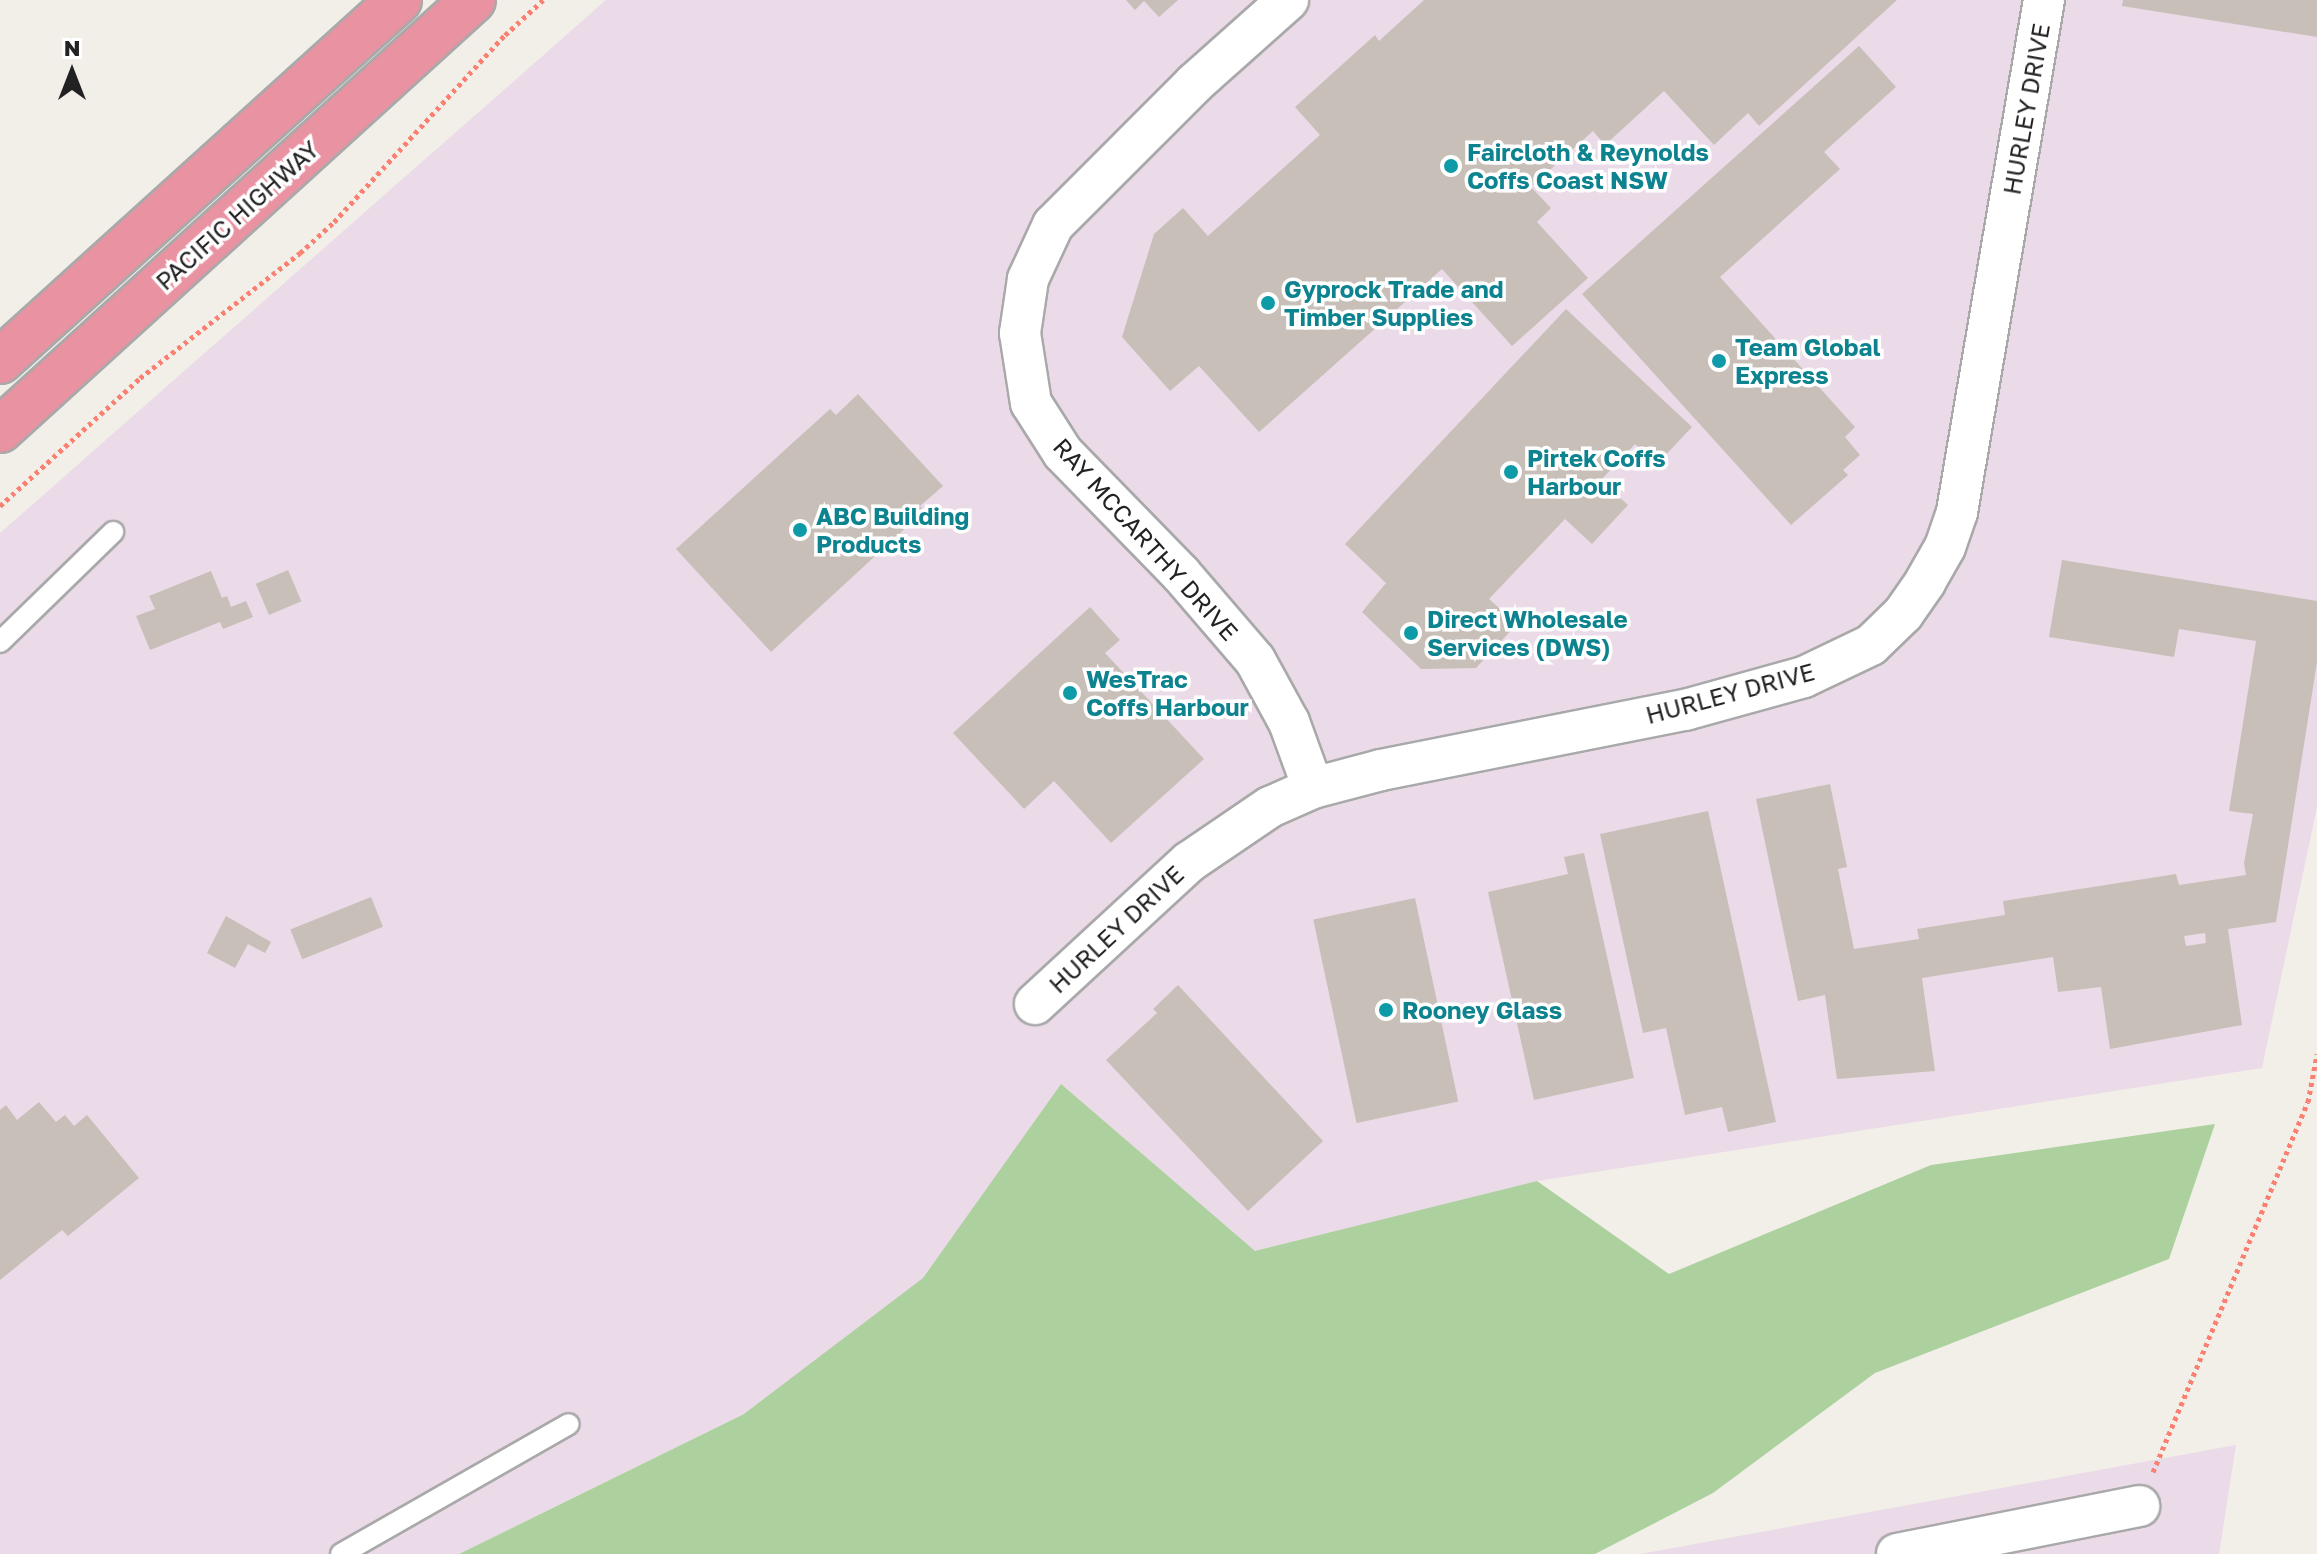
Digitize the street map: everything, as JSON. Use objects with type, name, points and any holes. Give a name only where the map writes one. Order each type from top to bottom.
[{"type":"highway","points":[[2,352],[399,0]]},
{"type":"highway","name":"PACIFIC HIGHWAY","points":[[0,430],[473,0]]},
{"type":"street","name":"RAY MCCARTHY DRIVE","points":[[1288,0],[1195,83],[1053,225],[1028,279],[1020,333],[1031,403],[1063,453],[1181,574],[1255,660],[1289,722],[1313,788]]},
{"type":"street","name":"HURLEY DRIVE","points":[[1035,1004],[1189,862],[1270,807],[1313,788],[1381,770],[1685,710],[1804,677],[1871,645],[1903,614],[1945,547],[1957,512],[2044,0]]},
{"type":"street","points":[[1897,1554],[2139,1506]]},
{"type":"lane","points":[[0,642],[113,532]]},
{"type":"lane","points":[[341,1554],[569,1424]]},
{"type":"path","points":[[0,506],[140,378],[300,253],[334,222],[505,35],[543,0]]},
{"type":"path","points":[[2139,1506],[2308,1102],[2317,1054]]},
{"type":"shaded area","points":[[606,0],[2317,0],[2317,807],[2262,1068],[1537,1181],[1093,1294],[744,1414],[459,1554],[0,1554],[0,533]]},
{"type":"shaded area","points":[[2236,1445],[2219,1554],[1640,1554]]},
{"type":"green space","points":[[1061,1084],[1255,1251],[1537,1181],[1669,1274],[1931,1165],[2215,1124],[2169,1259],[1875,1373],[1713,1493],[1595,1554],[459,1554],[744,1414],[923,1278]]},
{"type":"building","points":[[1126,0],[1178,0],[1159,17],[1144,1],[1135,10]]},
{"type":"building","name":"Faircloth & Reynolds Coffs Coast NSW","points":[[1424,0],[1897,0],[1759,126],[1748,113],[1714,145],[1664,91],[1605,145],[1593,131],[1531,187],[1551,208],[1537,222],[1588,278],[1512,346],[1442,269],[1259,432],[1199,366],[1170,391],[1122,337],[1154,234],[1183,208],[1208,236],[1320,135],[1295,107],[1375,35],[1379,41]]},
{"type":"building","points":[[2123,0],[2317,0],[2317,37],[2122,6]]},
{"type":"building","name":"Team Global Express","points":[[1859,46],[1896,87],[1824,152],[1840,169],[1720,277],[1855,427],[1845,437],[1860,455],[1843,470],[1848,475],[1791,525],[1582,294]]},
{"type":"building","name":"Pirtek Coffs Harbour","points":[[1566,309],[1692,427],[1657,464],[1635,444],[1601,480],[1628,505],[1592,544],[1565,519],[1489,599],[1517,624],[1476,668],[1421,669],[1362,612],[1386,583],[1345,544]]},
{"type":"building","name":"ABC Building Products","points":[[858,394],[943,486],[920,506],[924,511],[771,652],[676,549],[830,409],[836,415]]},
{"type":"building","points":[[2062,560],[2317,601],[2317,662],[2276,922],[2228,929],[2242,1025],[2110,1049],[2101,987],[2058,992],[2053,957],[1922,978],[1935,1071],[1837,1079],[1825,995],[1798,1001],[1756,799],[1830,784],[1847,867],[1838,869],[1854,949],[1919,939],[1917,929],[2005,915],[2003,901],[2176,874],[2179,885],[2246,875],[2244,863],[2253,814],[2229,811],[2256,641],[2179,629],[2174,657],[2049,637]],"holes":[[[2205,933],[2206,943],[2186,946],[2184,936]]]},
{"type":"building","points":[[288,570],[301,601],[269,615],[256,584]]},
{"type":"building","points":[[211,571],[222,598],[227,596],[231,607],[246,601],[253,617],[223,629],[220,622],[150,650],[136,616],[155,609],[149,596]]},
{"type":"building","name":"WesTrac Coffs Harbour","points":[[1090,607],[1120,640],[1105,653],[1204,759],[1111,843],[1054,781],[1024,809],[953,733]]},
{"type":"building","points":[[1708,811],[1776,1122],[1728,1132],[1722,1107],[1685,1115],[1666,1028],[1643,1033],[1600,834]]},
{"type":"building","points":[[1584,853],[1634,1078],[1534,1100],[1488,892],[1568,874],[1564,857]]},
{"type":"building","points":[[371,897],[383,927],[302,959],[290,930]]},
{"type":"building","name":"Rooney Glass","points":[[1415,898],[1458,1101],[1357,1123],[1313,920]]},
{"type":"building","points":[[226,916],[271,942],[265,953],[248,944],[235,968],[207,953]]},
{"type":"building","points":[[1178,985],[1323,1141],[1248,1211],[1106,1060],[1157,1013],[1153,1009]]},
{"type":"building","points":[[39,1102],[56,1122],[65,1115],[74,1126],[87,1115],[139,1178],[68,1236],[62,1230],[0,1280],[0,1110],[6,1105],[17,1120]]},
{"type":"place","name":"Faircloth & Reynolds Coffs Coast NSW","points":[[1451,166]]},
{"type":"place","name":"Gyprock Trade and Timber Supplies","points":[[1268,303]]},
{"type":"place","name":"Team Global Express","points":[[1719,361]]},
{"type":"place","name":"Pirtek Coffs Harbour","points":[[1511,472]]},
{"type":"place","name":"ABC Building Products","points":[[800,530]]},
{"type":"place","name":"Direct Wholesale Services (DWS)","points":[[1411,633]]},
{"type":"place","name":"WesTrac Coffs Harbour","points":[[1070,693]]},
{"type":"place","name":"Rooney Glass","points":[[1386,1010]]}]
